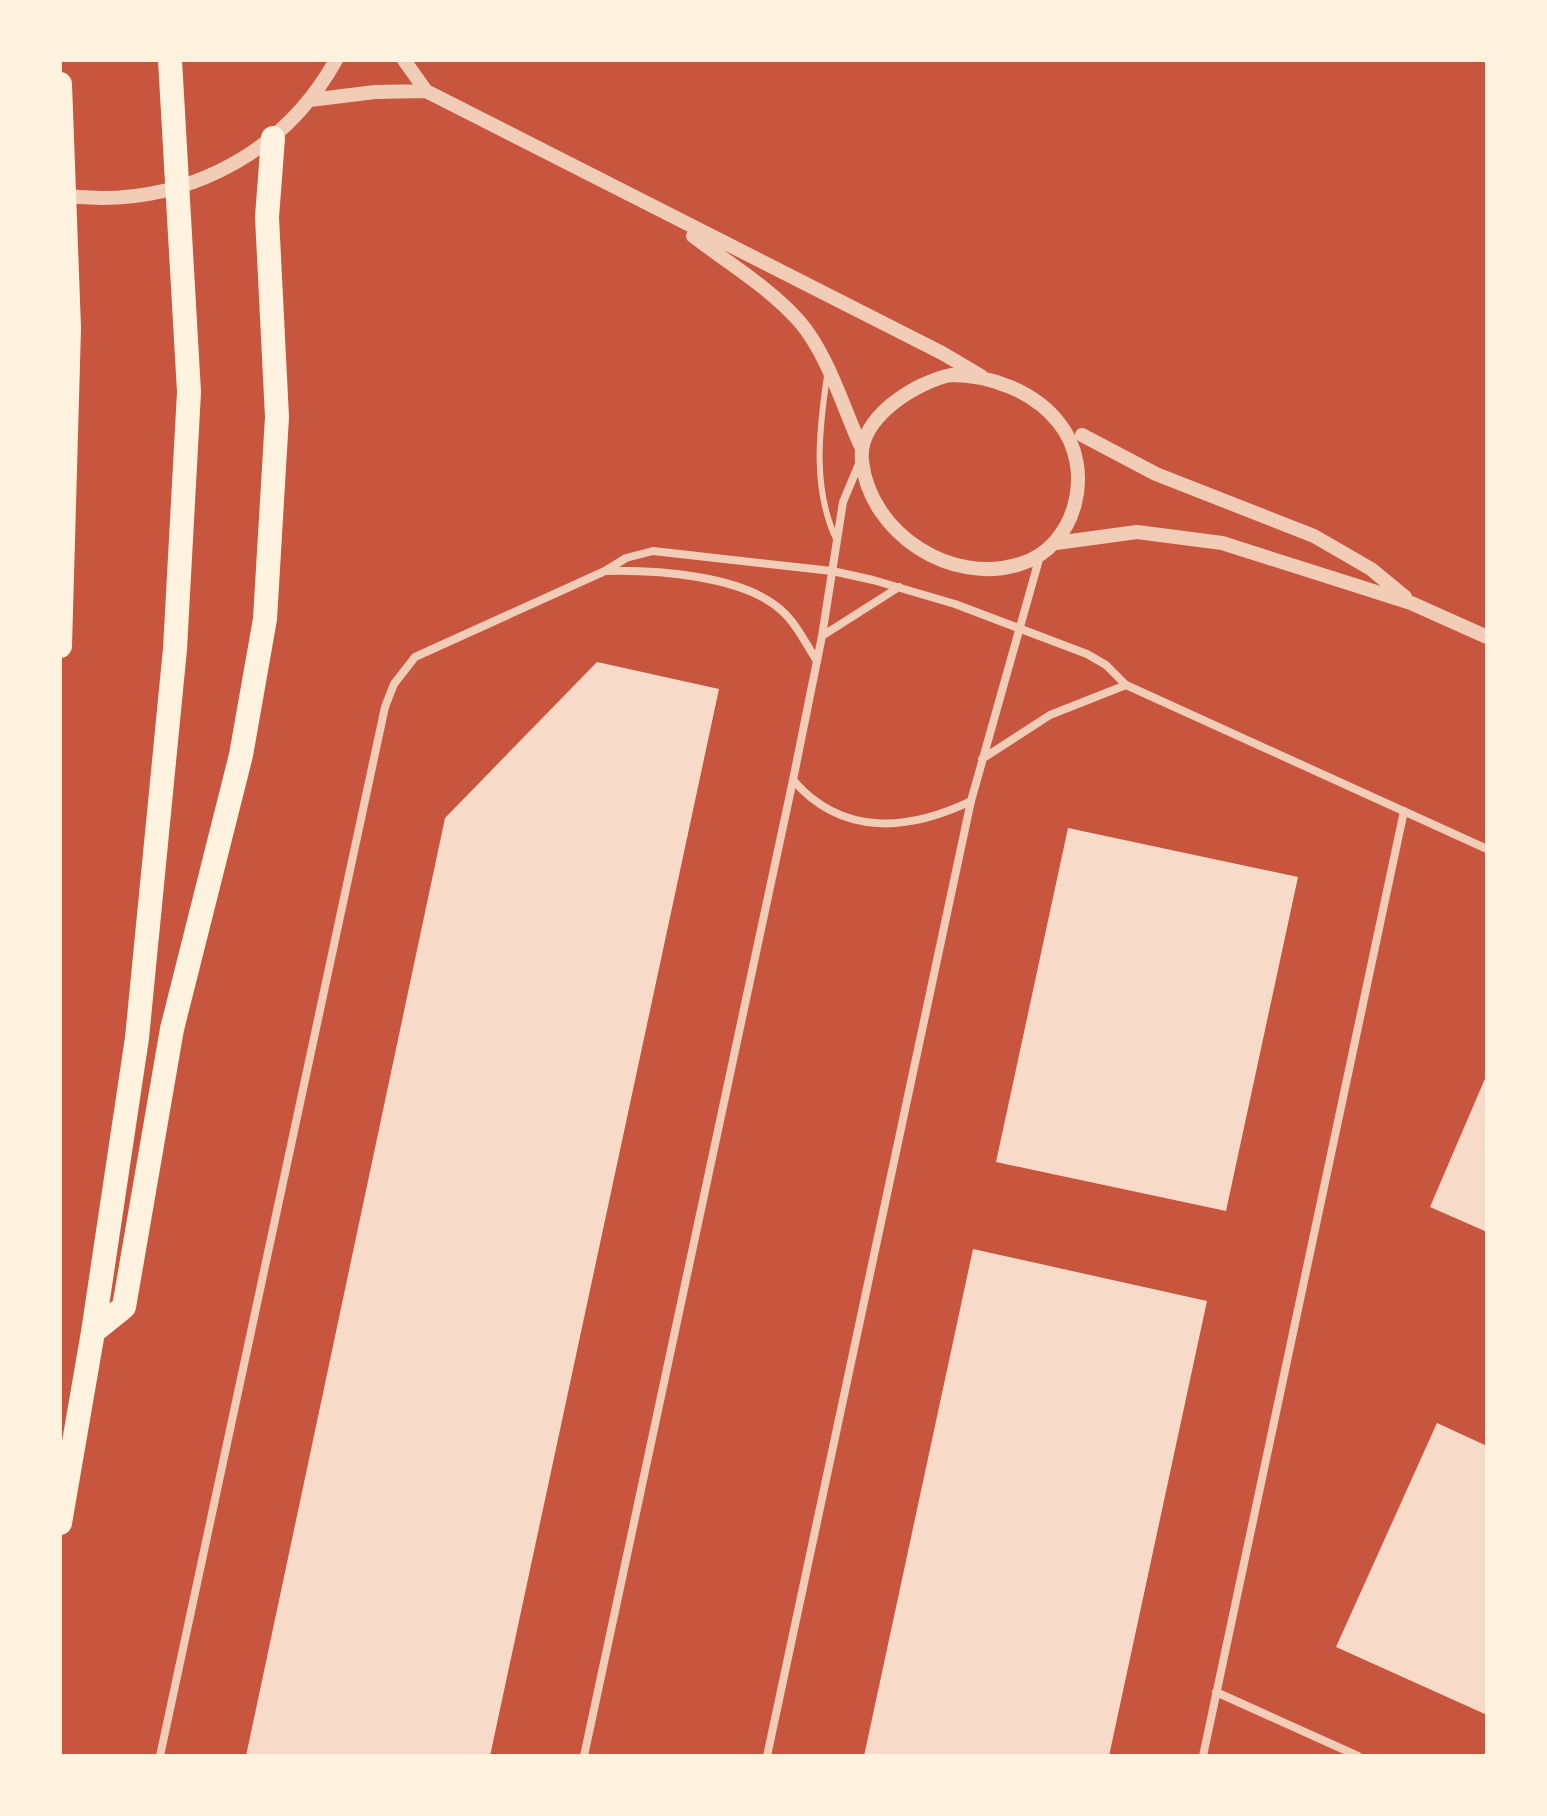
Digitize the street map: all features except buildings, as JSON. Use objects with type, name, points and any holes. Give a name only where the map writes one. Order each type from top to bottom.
[{"type":"highway","points":[[60,1523],[93,1332],[147,954],[175,649],[189,392],[170,60]]},
{"type":"highway","points":[[60,84],[69,328],[60,646]]},
{"type":"highway","points":[[93,1332],[124,1307],[172,1029],[241,755],[265,619],[277,417],[267,217],[273,138]]},
{"type":"street","points":[[60,195],[119,198],[161,193],[201,180],[251,154],[273,138],[310,100],[336,60]]},
{"type":"street","points":[[404,60],[426,91],[942,353],[981,376],[1011,388],[1059,423],[1156,474],[1314,536],[1371,569],[1411,603]]},
{"type":"street","points":[[310,100],[375,92],[426,91]]},
{"type":"street","points":[[663,214],[780,302],[801,323],[822,356],[862,454],[871,490],[900,532],[930,557],[984,570],[1008,568],[1040,556],[1056,543],[1071,520],[1076,490],[1071,446],[1059,423]]},
{"type":"street","points":[[584,1756],[793,780],[822,636],[843,502],[878,421],[905,391],[933,379],[981,376]]},
{"type":"street","points":[[1056,543],[1120,533],[1176,535],[1257,553],[1411,603],[1487,637]]},
{"type":"street","points":[[160,1756],[389,695],[403,669],[430,649],[605,571],[636,553],[653,551],[832,571],[899,587],[1087,654],[1106,665],[1126,685],[1487,849]]},
{"type":"street","points":[[767,1756],[971,801],[1040,556]]},
{"type":"street","points":[[605,571],[649,572],[707,580],[766,600],[781,610],[817,661]]},
{"type":"street","points":[[822,636],[899,587]]},
{"type":"street","points":[[982,759],[1050,715],[1126,685]]},
{"type":"street","points":[[793,780],[807,797],[824,807],[873,823],[912,823],[971,801]]},
{"type":"street","points":[[1203,1756],[1404,811]]},
{"type":"street","points":[[1216,1692],[1358,1756]]},
{"type":"lane","points":[[827,372],[820,484],[824,507],[837,541]]}]
